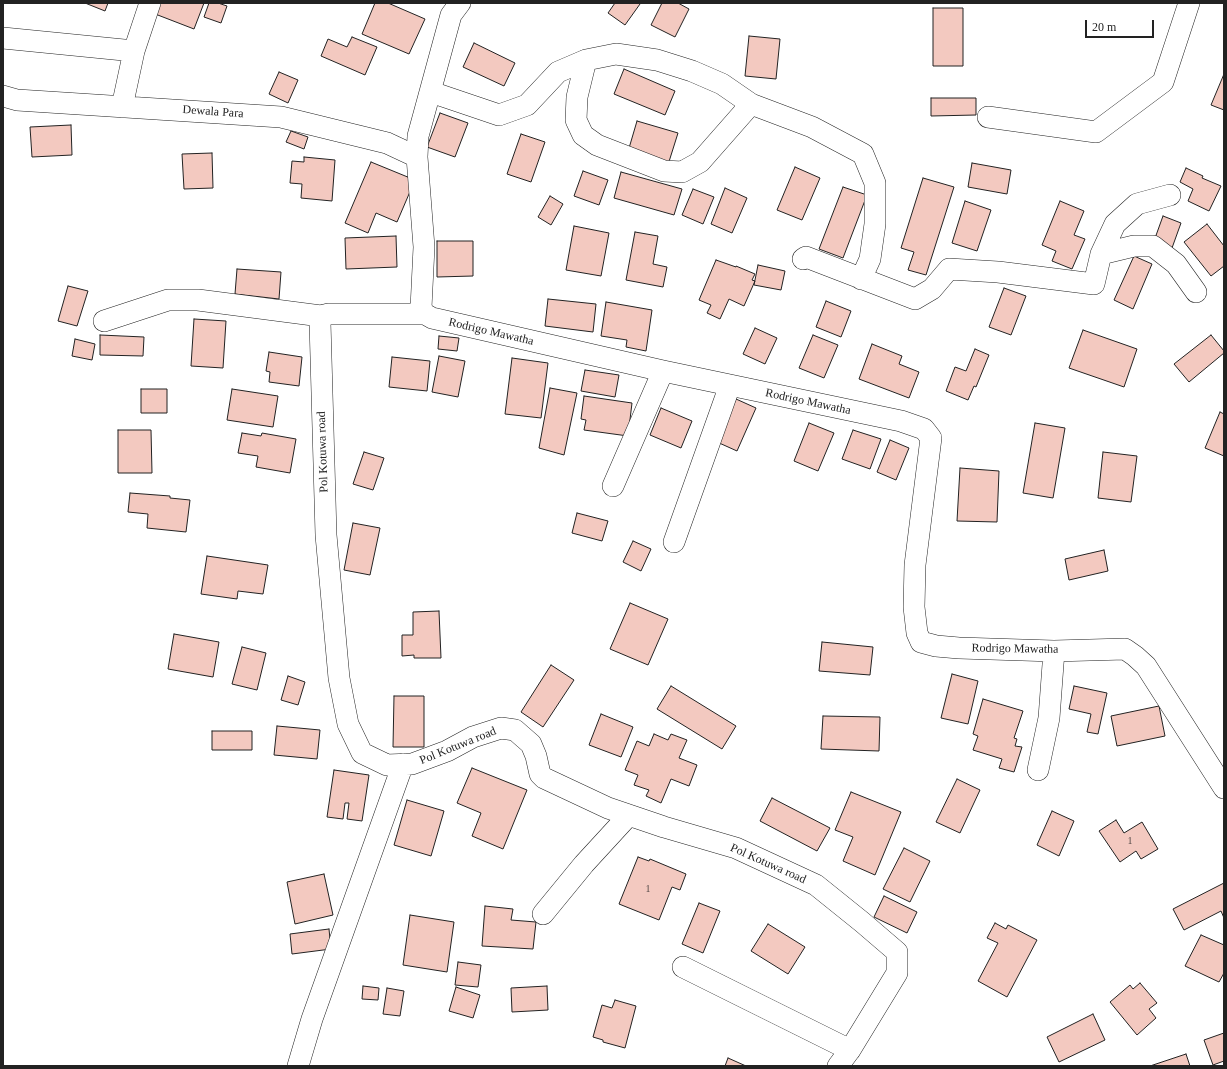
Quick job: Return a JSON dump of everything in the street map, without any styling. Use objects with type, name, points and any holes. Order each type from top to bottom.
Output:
[{"type":"street","points":[[122,107],[134,52],[150,3]]},
{"type":"street","points":[[104,321],[168,300],[198,300],[321,316],[328,314],[425,314],[422,308],[424,247],[417,157],[418,136],[451,15],[460,3]]},
{"type":"street","points":[[988,117],[1096,132],[1163,82],[1189,3]]},
{"type":"street","points":[[3,38],[134,52]]},
{"type":"street","points":[[431,92],[499,115],[527,105],[558,72],[586,60],[616,54],[658,60],[692,71],[722,84],[751,104],[812,127],[863,154],[875,183],[875,224],[870,258],[861,279]]},
{"type":"street","points":[[586,60],[577,96],[576,120],[583,135],[597,145],[664,171],[682,172],[700,162],[751,104]]},
{"type":"street","name":"Dewala Para","points":[[3,96],[17,100],[280,117],[387,143],[417,157]]},
{"type":"street","points":[[802,259],[806,257],[915,299],[932,289],[949,269],[998,272],[1094,284],[1102,254],[1115,224],[1137,204],[1170,194]]},
{"type":"street","points":[[1102,254],[1134,246],[1153,246],[1176,264],[1196,292]]},
{"type":"street","name":"Rodrigo Mawatha","points":[[425,314],[432,318],[663,371],[901,421],[924,429],[931,438],[915,565],[914,608],[918,634],[921,642],[936,646],[959,648],[1054,651],[1125,649],[1146,666],[1224,788]]},
{"type":"street","name":"Pol Kotuwa road","points":[[321,316],[326,535],[340,678],[348,724],[362,753],[387,765],[412,764],[440,754],[473,737],[501,728],[515,730],[531,744],[540,774],[544,778],[608,808],[736,848],[816,885],[897,952],[897,973],[844,1058]]},
{"type":"street","points":[[613,486],[663,371]]},
{"type":"street","points":[[674,542],[730,385]]},
{"type":"street","points":[[1038,770],[1049,718],[1054,651]]},
{"type":"street","points":[[298,1066],[312,1019],[403,764]]},
{"type":"street","points":[[543,914],[584,864],[629,815]]},
{"type":"street","points":[[683,967],[844,1058]]},
{"type":"building","points":[[85,3],[108,3],[105,11]]},
{"type":"building","points":[[153,3],[204,3],[194,29],[150,12]]},
{"type":"building","points":[[209,3],[218,3],[227,6],[221,23],[204,17]]},
{"type":"building","points":[[375,3],[388,3],[425,19],[409,54],[362,34]]},
{"type":"building","points":[[615,3],[640,4],[625,25],[608,13]]},
{"type":"building","points":[[662,3],[678,3],[689,9],[675,37],[651,25]]},
{"type":"building","points":[[933,8],[963,8],[963,66],[933,66]]},
{"type":"building","points":[[749,36],[780,39],[776,79],[745,76]]},
{"type":"building","points":[[352,37],[377,47],[365,75],[321,56],[328,39],[347,47]]},
{"type":"building","points":[[474,43],[515,63],[504,86],[463,67]]},
{"type":"building","points":[[624,69],[675,91],[665,115],[614,94]]},
{"type":"building","points":[[279,72],[298,80],[288,103],[269,94]]},
{"type":"building","points":[[1224,74],[1224,110],[1211,105]]},
{"type":"building","points":[[931,98],[976,98],[976,115],[931,116]]},
{"type":"building","points":[[440,113],[468,123],[455,157],[427,147]]},
{"type":"building","points":[[637,121],[678,133],[667,168],[627,155]]},
{"type":"building","points":[[71,125],[72,155],[32,157],[30,127]]},
{"type":"building","points":[[291,131],[308,137],[304,149],[286,142]]},
{"type":"building","points":[[521,134],[545,142],[531,182],[507,174]]},
{"type":"building","points":[[212,153],[213,188],[184,189],[182,154]]},
{"type":"building","points":[[304,157],[335,160],[332,201],[301,198],[302,184],[290,183],[292,161],[304,162]]},
{"type":"building","points":[[371,162],[415,180],[397,222],[376,213],[368,233],[345,223]]},
{"type":"building","points":[[972,163],[1011,170],[1007,194],[968,187]]},
{"type":"building","points":[[795,167],[820,178],[802,220],[777,210]]},
{"type":"building","points":[[1186,168],[1203,176],[1202,178],[1221,186],[1209,211],[1188,201],[1193,189],[1180,182]]},
{"type":"building","points":[[583,171],[608,180],[599,205],[574,196]]},
{"type":"building","points":[[621,172],[682,189],[674,215],[614,198]]},
{"type":"building","points":[[923,178],[954,187],[926,275],[908,270],[914,252],[901,248]]},
{"type":"building","points":[[843,187],[867,195],[843,258],[819,249]]},
{"type":"building","points":[[725,188],[747,198],[732,233],[711,224]]},
{"type":"building","points":[[693,189],[714,197],[703,224],[682,215]]},
{"type":"building","points":[[550,196],[563,204],[551,225],[538,217]]},
{"type":"building","points":[[965,201],[991,210],[977,251],[952,243]]},
{"type":"building","points":[[1060,201],[1084,211],[1074,235],[1085,239],[1072,269],[1052,261],[1056,251],[1042,245]]},
{"type":"building","points":[[1163,216],[1181,223],[1172,248],[1154,241]]},
{"type":"building","points":[[1207,224],[1224,246],[1224,266],[1211,276],[1184,242]]},
{"type":"building","points":[[574,226],[609,233],[601,276],[566,270]]},
{"type":"building","points":[[635,232],[658,236],[653,264],[667,267],[663,287],[626,280]]},
{"type":"building","points":[[396,236],[397,267],[346,269],[345,238]]},
{"type":"building","points":[[437,241],[473,241],[473,276],[437,277]]},
{"type":"building","points":[[1134,256],[1152,264],[1133,309],[1114,300]]},
{"type":"building","points":[[716,260],[755,274],[752,280],[755,281],[744,306],[729,299],[720,319],[707,313],[711,305],[699,300]]},
{"type":"building","points":[[758,265],[785,271],[781,290],[754,285]]},
{"type":"building","points":[[237,269],[281,272],[279,299],[235,294]]},
{"type":"building","points":[[68,286],[88,291],[77,326],[58,321]]},
{"type":"building","points":[[1004,288],[1026,296],[1011,335],[989,327]]},
{"type":"building","points":[[548,299],[596,304],[593,332],[545,326]]},
{"type":"building","points":[[826,301],[851,311],[841,337],[816,327]]},
{"type":"building","points":[[606,302],[652,310],[646,351],[626,347],[627,340],[601,336]]},
{"type":"building","points":[[194,319],[226,321],[223,368],[191,366]]},
{"type":"building","points":[[755,328],[777,338],[765,364],[743,354]]},
{"type":"building","points":[[1083,330],[1137,349],[1124,387],[1069,368]]},
{"type":"building","points":[[100,335],[144,337],[143,356],[100,355]]},
{"type":"building","points":[[813,335],[838,345],[824,378],[799,368]]},
{"type":"building","points":[[1211,335],[1224,353],[1189,382],[1174,364]]},
{"type":"building","points":[[439,336],[459,338],[457,351],[438,349]]},
{"type":"building","points":[[75,339],[95,344],[92,360],[72,356]]},
{"type":"building","points":[[872,344],[902,356],[899,364],[919,372],[909,398],[859,379]]},
{"type":"building","points":[[975,349],[989,355],[976,387],[974,386],[968,400],[946,391],[955,367],[966,371]]},
{"type":"building","points":[[269,352],[302,357],[299,386],[269,382],[270,372],[266,371]]},
{"type":"building","points":[[439,356],[465,361],[458,397],[432,392]]},
{"type":"building","points":[[392,357],[430,361],[427,391],[389,387]]},
{"type":"building","points":[[512,358],[548,363],[541,418],[505,414]]},
{"type":"building","points":[[585,370],[619,375],[615,397],[581,391]]},
{"type":"building","points":[[550,388],[577,393],[564,455],[539,448]]},
{"type":"building","points":[[141,389],[167,389],[167,413],[141,413]]},
{"type":"building","points":[[232,389],[278,396],[273,427],[227,420]]},
{"type":"building","points":[[584,396],[632,403],[628,436],[584,430],[586,420],[581,419]]},
{"type":"building","points":[[736,399],[756,408],[737,451],[717,442]]},
{"type":"building","points":[[661,408],[692,421],[681,448],[650,435]]},
{"type":"building","points":[[1220,412],[1224,414],[1224,456],[1205,448]]},
{"type":"building","points":[[809,423],[834,433],[818,471],[794,461]]},
{"type":"building","points":[[1035,423],[1065,428],[1053,498],[1023,493]]},
{"type":"building","points":[[118,430],[151,430],[152,473],[118,473]]},
{"type":"building","points":[[853,430],[881,439],[870,469],[842,459]]},
{"type":"building","points":[[242,433],[261,436],[262,433],[296,439],[290,473],[256,467],[258,456],[238,453]]},
{"type":"building","points":[[890,440],[909,448],[896,480],[877,472]]},
{"type":"building","points":[[364,452],[384,458],[373,490],[353,484]]},
{"type":"building","points":[[1103,452],[1137,456],[1131,502],[1098,498]]},
{"type":"building","points":[[960,468],[999,471],[997,522],[957,521]]},
{"type":"building","points":[[130,493],[170,496],[170,498],[190,500],[186,532],[147,528],[148,514],[128,512]]},
{"type":"building","points":[[577,513],[608,521],[602,541],[572,533]]},
{"type":"building","points":[[353,523],[380,528],[370,575],[344,570]]},
{"type":"building","points":[[633,541],[651,549],[641,571],[623,562]]},
{"type":"building","points":[[1104,550],[1108,571],[1069,580],[1065,559]]},
{"type":"building","points":[[207,556],[268,565],[263,594],[238,591],[237,599],[201,594]]},
{"type":"building","points":[[630,603],[668,619],[648,665],[610,649]]},
{"type":"building","points":[[439,611],[441,658],[414,658],[414,655],[402,656],[402,635],[413,635],[413,612]]},
{"type":"building","points":[[174,634],[219,642],[213,677],[168,669]]},
{"type":"building","points":[[822,642],[873,647],[870,675],[819,671]]},
{"type":"building","points":[[242,647],[266,653],[257,690],[232,684]]},
{"type":"building","points":[[551,665],[574,680],[543,727],[521,712]]},
{"type":"building","points":[[952,674],[978,681],[968,724],[941,718]]},
{"type":"building","points":[[288,676],[305,682],[298,705],[281,700]]},
{"type":"building","points":[[671,686],[736,726],[722,749],[657,709]]},
{"type":"building","points":[[1074,686],[1107,693],[1098,734],[1087,732],[1091,714],[1069,709]]},
{"type":"building","points":[[394,696],[424,696],[424,747],[393,747]]},
{"type":"building","points":[[983,699],[1023,711],[1014,738],[1017,739],[1015,746],[1022,747],[1014,772],[999,768],[1002,759],[973,750],[978,736],[973,734]]},
{"type":"building","points":[[1159,706],[1165,736],[1117,746],[1111,716]]},
{"type":"building","points":[[601,714],[633,727],[621,757],[589,745]]},
{"type":"building","points":[[823,716],[880,717],[879,751],[821,749]]},
{"type":"building","points":[[277,726],[320,730],[317,759],[274,755]]},
{"type":"building","points":[[212,731],[252,731],[252,750],[212,750]]},
{"type":"building","points":[[654,734],[668,740],[671,734],[687,740],[679,758],[697,765],[689,786],[671,779],[661,803],[646,796],[649,790],[634,785],[638,775],[625,770],[637,741],[649,746]]},
{"type":"building","points":[[472,768],[527,790],[503,849],[472,836],[481,813],[457,803]]},
{"type":"building","points":[[334,770],[369,775],[362,821],[347,819],[349,803],[345,803],[343,819],[327,817]]},
{"type":"building","points":[[957,779],[980,790],[960,833],[936,822]]},
{"type":"building","points":[[851,792],[901,812],[875,875],[843,861],[853,837],[835,830]]},
{"type":"building","points":[[772,798],[830,828],[817,851],[760,821]]},
{"type":"building","points":[[407,800],[444,811],[431,856],[394,845]]},
{"type":"building","points":[[1052,811],[1074,821],[1059,856],[1037,845]]},
{"type":"building","points":[[1116,820],[1124,833],[1142,822],[1158,849],[1141,859],[1136,851],[1120,862],[1099,831]]},
{"type":"building","points":[[904,848],[930,861],[910,902],[883,889]]},
{"type":"building","points":[[638,857],[649,861],[650,859],[686,874],[680,890],[672,887],[659,920],[619,904]]},
{"type":"building","points":[[324,874],[333,915],[295,924],[287,882]]},
{"type":"building","points":[[1224,883],[1224,918],[1221,911],[1184,930],[1173,909]]},
{"type":"building","points":[[884,896],[917,912],[907,933],[874,917]]},
{"type":"building","points":[[699,903],[720,911],[703,953],[682,944]]},
{"type":"building","points":[[485,906],[513,909],[511,920],[536,922],[533,949],[482,946]]},
{"type":"building","points":[[410,915],[454,922],[447,972],[403,965]]},
{"type":"building","points":[[995,923],[1006,929],[1008,925],[1037,940],[1007,997],[978,981],[998,943],[987,938]]},
{"type":"building","points":[[768,924],[805,947],[788,974],[751,951]]},
{"type":"building","points":[[329,929],[331,949],[292,954],[290,934]]},
{"type":"building","points":[[1201,935],[1224,945],[1224,973],[1219,982],[1185,966]]},
{"type":"building","points":[[458,962],[481,965],[478,987],[455,985]]},
{"type":"building","points":[[1140,983],[1157,1003],[1149,1009],[1156,1018],[1137,1035],[1110,1002],[1130,985],[1133,989]]},
{"type":"building","points":[[363,986],[379,988],[378,1000],[362,999]]},
{"type":"building","points":[[547,986],[548,1010],[512,1012],[511,988]]},
{"type":"building","points":[[456,987],[480,995],[473,1018],[449,1011]]},
{"type":"building","points":[[387,988],[404,991],[400,1016],[383,1014]]},
{"type":"building","points":[[615,1000],[636,1006],[625,1048],[603,1042],[603,1040],[593,1037],[602,1005],[612,1008]]},
{"type":"building","points":[[1093,1014],[1105,1040],[1059,1062],[1047,1037]]},
{"type":"building","points":[[1224,1033],[1224,1061],[1213,1065],[1204,1040]]},
{"type":"building","points":[[1186,1054],[1190,1066],[1150,1066]]},
{"type":"building","points":[[728,1058],[746,1066],[725,1066]]}]
